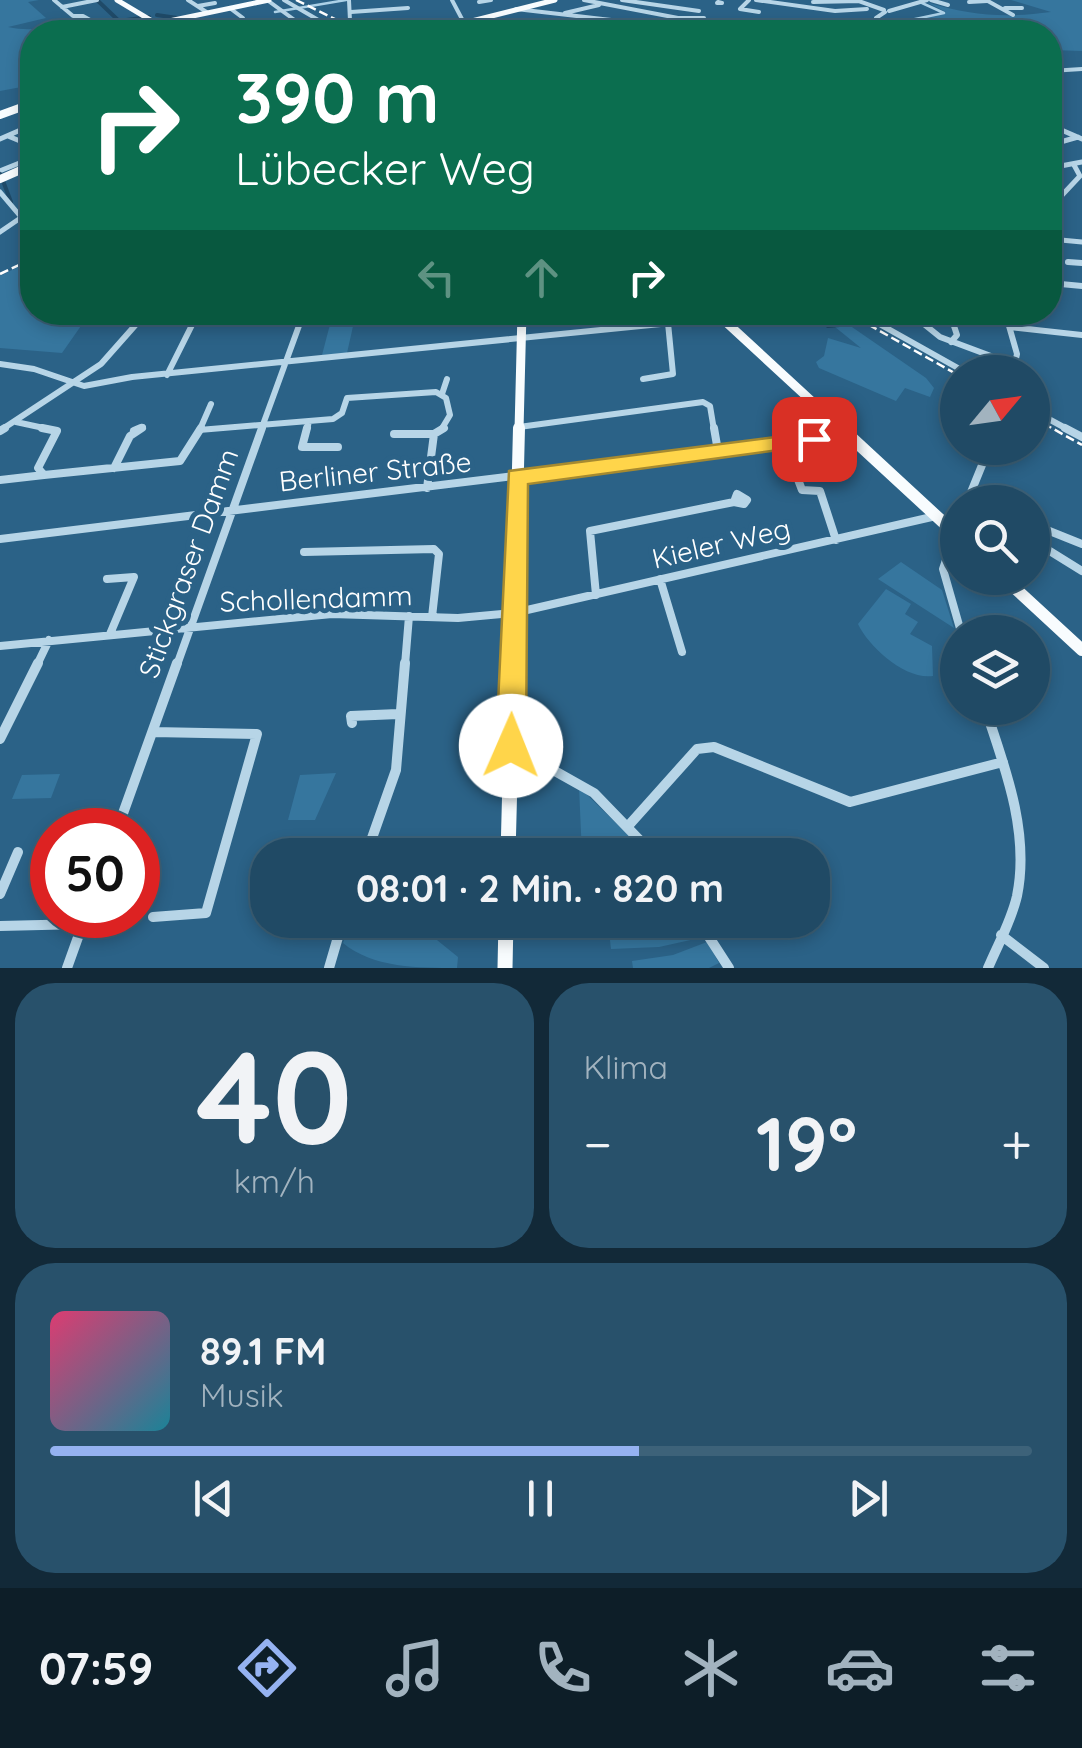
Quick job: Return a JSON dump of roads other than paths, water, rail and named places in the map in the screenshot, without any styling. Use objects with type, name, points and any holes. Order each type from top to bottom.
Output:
[{"type":"main road","points":[[117,0],[149,20]]},
{"type":"main road","points":[[174,20],[236,12],[268,0]]},
{"type":"main road","points":[[470,20],[555,0]]},
{"type":"main road","points":[[508,838],[521,325]]},
{"type":"main road","points":[[729,325],[940,519]]},
{"type":"main road","points":[[1022,595],[1082,650]]},
{"type":"main road","points":[[505,968],[506,938]]},
{"type":"street","points":[[54,0],[86,20]]},
{"type":"street","points":[[62,7],[96,0]]},
{"type":"street","points":[[268,0],[299,20]]},
{"type":"street","points":[[283,0],[318,20]]},
{"type":"street","points":[[349,0],[350,20]]},
{"type":"street","points":[[479,2],[490,0]]},
{"type":"street","points":[[584,0],[678,18],[704,18]]},
{"type":"street","points":[[611,5],[624,0],[699,12]]},
{"type":"street","points":[[749,0],[740,9],[759,12]]},
{"type":"street","points":[[756,0],[838,11],[867,10]]},
{"type":"street","points":[[878,20],[886,11],[915,2],[929,0],[948,5]]},
{"type":"street","points":[[969,2],[986,0],[1013,15]]},
{"type":"street","points":[[189,1],[215,3]]},
{"type":"street","points":[[814,2],[827,5],[858,1],[886,11]]},
{"type":"street","points":[[198,3],[208,14]]},
{"type":"street","points":[[560,15],[604,4]]},
{"type":"street","points":[[674,8],[680,4]]},
{"type":"street","points":[[351,12],[404,8]]},
{"type":"street","points":[[985,8],[1022,8]]},
{"type":"street","points":[[516,9],[603,20]]},
{"type":"street","points":[[236,12],[239,20]]},
{"type":"street","points":[[0,140],[20,130]]},
{"type":"street","points":[[8,136],[20,141]]},
{"type":"street","points":[[1062,168],[1082,162]]},
{"type":"street","points":[[1062,194],[1081,176],[1074,165]]},
{"type":"street","points":[[0,192],[19,219],[1,230]]},
{"type":"street","points":[[1068,262],[1082,263]]},
{"type":"street","points":[[0,431],[110,356],[135,325]]},
{"type":"street","points":[[167,374],[192,325]]},
{"type":"street","name":"Stickgraser Damm","points":[[126,808],[299,325]]},
{"type":"street","points":[[0,364],[34,368],[74,384],[96,385],[167,374],[639,325]]},
{"type":"street","points":[[642,379],[674,374],[668,355],[673,338],[669,325]]},
{"type":"street","points":[[881,325],[940,358]]},
{"type":"street","points":[[922,325],[981,355]]},
{"type":"street","points":[[951,342],[957,335],[954,325]]},
{"type":"street","points":[[1018,355],[1010,327],[1082,336]]},
{"type":"street","points":[[394,434],[434,434],[443,428],[450,415],[442,394],[447,378]]},
{"type":"street","points":[[202,427],[339,417],[347,398],[442,394]]},
{"type":"street","points":[[519,427],[703,402],[710,406],[718,451]]},
{"type":"street","points":[[0,480],[41,472],[180,461],[202,427],[211,404]]},
{"type":"street","points":[[1050,419],[1079,434]]},
{"type":"street","points":[[310,421],[302,447],[338,447]]},
{"type":"street","points":[[16,422],[57,431],[41,472]]},
{"type":"street","points":[[114,468],[134,431]]},
{"type":"street","points":[[427,488],[434,434]]},
{"type":"street","name":"Berliner Straße","points":[[0,539],[848,434]]},
{"type":"street","points":[[784,443],[802,490],[820,491],[836,540]]},
{"type":"street","points":[[596,595],[590,532],[734,502]]},
{"type":"street","name":"Kieler Weg","points":[[514,613],[936,516]]},
{"type":"street","points":[[1050,531],[1082,544]]},
{"type":"street","points":[[304,552],[434,549],[440,554],[432,617]]},
{"type":"street","points":[[1050,551],[1082,571]]},
{"type":"street","points":[[107,579],[134,577],[110,634]]},
{"type":"street","points":[[660,580],[682,652]]},
{"type":"street","name":"Schollendamm","points":[[0,646],[332,614],[432,617],[514,613]]},
{"type":"street","points":[[372,838],[396,770],[398,714],[410,616]]},
{"type":"street","points":[[0,739],[50,640]]},
{"type":"street","points":[[352,723],[350,716],[398,714]]},
{"type":"street","points":[[988,968],[1018,893],[1020,856],[1004,762],[991,725]]},
{"type":"street","points":[[153,732],[257,734],[206,913],[160,916]]},
{"type":"street","points":[[511,746],[594,793],[640,838]]},
{"type":"street","points":[[629,825],[697,749],[714,747],[850,802],[1004,762]]},
{"type":"street","points":[[0,894],[18,852]]},
{"type":"street","points":[[0,926],[30,924]]},
{"type":"street","points":[[1001,935],[1044,968]]},
{"type":"street","points":[[67,968],[78,938]]},
{"type":"street","points":[[328,968],[338,938]]},
{"type":"street","points":[[710,938],[729,968]]},
{"type":"waterway","points":[[97,0],[118,20]]},
{"type":"waterway","points":[[275,12],[346,0]]},
{"type":"waterway","points":[[911,20],[944,13],[922,3]]},
{"type":"waterway","points":[[157,15],[177,18]]},
{"type":"waterway","points":[[126,20],[149,17]]},
{"type":"waterway","points":[[0,173],[11,202]]},
{"type":"waterway","points":[[826,325],[839,325]]},
{"type":"railway","points":[[296,0],[337,20]]},
{"type":"railway","points":[[0,274],[20,265]]},
{"type":"railway","points":[[869,325],[940,365]]},
{"type":"railway","points":[[1050,427],[1082,445]]}]
